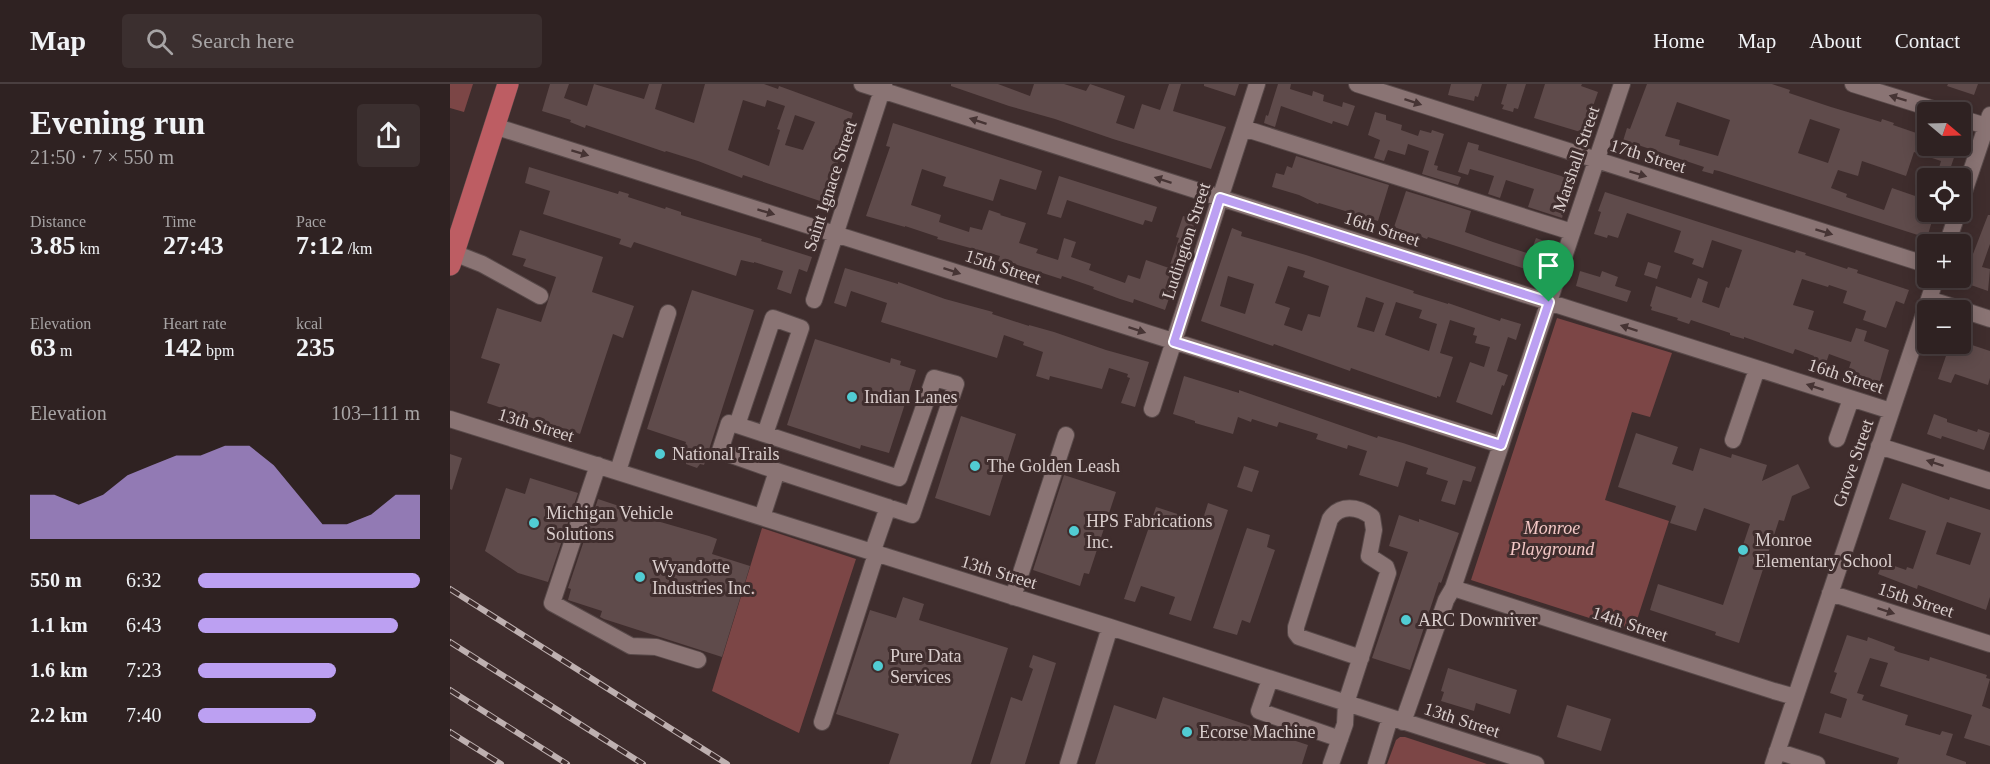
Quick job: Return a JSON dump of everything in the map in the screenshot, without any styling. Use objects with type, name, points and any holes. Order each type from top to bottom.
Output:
[{"type":"main road","points":[[452,259],[508,84]]},
{"type":"street","name":"16th Street","points":[[862,84],[883,87],[1220,198],[1891,411]]},
{"type":"street","name":"Ludington Street","points":[[1152,409],[1257,84]]},
{"type":"street","name":"17th Street","points":[[1357,84],[1917,262]]},
{"type":"street","name":"Marshall Street","points":[[1376,764],[1453,588],[1622,84]]},
{"type":"street","points":[[1853,84],[1917,104]]},
{"type":"street","name":"Saint Ignace Street","points":[[814,300],[883,87]]},
{"type":"street","points":[[1971,119],[1988,121],[1984,154],[1971,181]]},
{"type":"street","name":"15th Street","points":[[494,126],[1501,445]]},
{"type":"street","points":[[1243,128],[1572,232]]},
{"type":"street","points":[[452,259],[482,264],[540,296]]},
{"type":"street","name":"Grove Street","points":[[1775,758],[1933,288]]},
{"type":"street","points":[[1929,299],[1990,319]]},
{"type":"street","points":[[618,471],[668,313]]},
{"type":"street","points":[[737,425],[773,318],[801,328],[765,434]]},
{"type":"street","points":[[1733,440],[1757,369]]},
{"type":"street","points":[[934,378],[956,384],[912,515],[720,451],[729,423],[737,425],[898,478],[934,378]]},
{"type":"street","points":[[1837,439],[1851,399]]},
{"type":"street","name":"13th Street","points":[[450,419],[1536,764]]},
{"type":"street","points":[[1013,597],[1066,435]]},
{"type":"street","points":[[1879,446],[1990,481]]},
{"type":"street","points":[[598,465],[552,603],[631,646],[656,647],[698,660]]},
{"type":"street","points":[[762,518],[777,471]]},
{"type":"street","points":[[822,722],[888,507]]},
{"type":"street","points":[[1331,764],[1345,724],[1346,704],[1361,658],[1388,570],[1369,556],[1374,530],[1372,517],[1361,510],[1346,508],[1334,513],[1330,519],[1296,633],[1299,637],[1361,658]]},
{"type":"street","name":"14th Street","points":[[1453,588],[1795,697]]},
{"type":"street","name":"15th Street","points":[[1830,593],[1990,644]]},
{"type":"street","points":[[1068,764],[1110,627]]},
{"type":"street","points":[[1270,679],[1259,711],[1340,739]]},
{"type":"street","points":[[1775,758],[1818,764]]},
{"type":"green space","points":[[450,84],[473,84],[464,112],[450,108]]},
{"type":"green space","name":"Monroe Playground","points":[[1557,318],[1672,353],[1650,417],[1632,412],[1605,500],[1669,521],[1633,632],[1471,580]]},
{"type":"green space","points":[[762,528],[856,559],[799,733],[712,691]]},
{"type":"green space","points":[[1400,737],[1487,764],[1387,764],[1396,740]]},
{"type":"building","points":[[550,84],[569,84],[564,98],[587,106],[594,84],[644,99],[649,84],[662,84],[655,109],[694,123],[705,84],[764,84],[778,89],[779,86],[853,113],[823,202],[743,175],[742,178],[698,161],[586,125],[585,128],[570,122],[571,120],[542,111]],"holes":[[[743,100],[765,107],[767,100],[785,106],[777,129],[780,130],[769,166],[728,150]],[[795,115],[815,122],[803,150],[785,145]]]},
{"type":"building","points":[[951,84],[998,84],[1030,96],[1034,84],[1064,84],[1086,91],[1090,84],[1125,96],[1116,123],[1134,129],[1142,104],[1160,110],[1169,84],[1181,84],[1173,111],[1226,127],[1211,169],[1009,106],[951,86]]},
{"type":"building","points":[[1204,84],[1239,84],[1235,96],[1204,86]]},
{"type":"building","points":[[1278,84],[1291,84],[1290,89],[1312,96],[1313,91],[1324,95],[1323,101],[1342,107],[1343,102],[1355,106],[1348,126],[1333,121],[1332,124],[1281,106],[1275,127],[1264,123]]},
{"type":"building","points":[[1451,84],[1482,84],[1478,97],[1475,96],[1474,101],[1448,95]]},
{"type":"building","points":[[1507,84],[1526,84],[1518,109],[1514,108],[1513,112],[1502,109],[1504,105],[1501,104]]},
{"type":"building","points":[[1545,84],[1582,84],[1581,86],[1598,92],[1587,134],[1534,118]]},
{"type":"building","points":[[1647,84],[1772,84],[1790,90],[1789,93],[1831,107],[1881,122],[1882,119],[1894,123],[1893,125],[1917,133],[1917,153],[1914,152],[1906,176],[1862,161],[1858,176],[1838,170],[1831,188],[1847,194],[1846,197],[1884,210],[1892,188],[1917,197],[1917,222],[1932,222],[1928,234],[1917,235],[1719,171],[1714,170],[1713,174],[1702,171],[1704,167],[1638,145],[1637,150],[1626,146],[1627,142],[1623,141],[1627,128],[1630,129]],"holes":[[[1677,102],[1730,120],[1718,156],[1679,145],[1680,140],[1665,136]],[[1810,119],[1840,129],[1828,163],[1798,153]]]},
{"type":"building","points":[[1948,84],[1978,84],[1974,95],[1947,86]]},
{"type":"building","points":[[1375,112],[1386,115],[1386,120],[1402,125],[1401,130],[1418,136],[1420,130],[1431,133],[1432,130],[1444,134],[1434,165],[1438,166],[1437,170],[1461,177],[1458,185],[1422,174],[1429,151],[1408,144],[1405,155],[1388,150],[1384,161],[1374,158],[1380,140],[1368,135]]},
{"type":"building","points":[[893,123],[1042,171],[1036,190],[1000,179],[993,201],[943,186],[946,177],[922,169],[911,205],[941,215],[939,222],[969,232],[970,227],[982,230],[989,210],[1026,223],[1019,243],[1038,249],[1036,253],[1058,260],[1064,238],[1076,242],[1071,257],[1091,264],[1089,270],[1125,283],[1128,275],[1140,279],[1146,260],[1169,268],[1179,238],[1176,237],[1183,216],[1196,220],[1165,310],[1134,299],[1133,303],[1120,299],[1062,276],[1061,279],[998,261],[1000,256],[866,216],[890,147],[886,146]]},
{"type":"building","points":[[1468,142],[1479,145],[1478,150],[1574,180],[1562,218],[1528,207],[1534,189],[1506,180],[1500,198],[1488,194],[1494,176],[1470,169],[1468,175],[1458,172]]},
{"type":"building","points":[[1296,156],[1389,185],[1378,221],[1318,204],[1299,195],[1272,187],[1276,173],[1284,175],[1287,166],[1292,168]]},
{"type":"building","points":[[1926,156],[1955,156],[1950,168],[1939,168],[1941,161]]},
{"type":"building","points":[[529,167],[618,194],[619,191],[629,194],[628,197],[665,209],[666,207],[681,212],[681,215],[762,239],[761,241],[812,257],[807,272],[799,269],[791,294],[777,289],[783,271],[754,262],[741,260],[736,276],[634,242],[631,248],[619,244],[621,239],[543,214],[550,191],[525,183]]},
{"type":"building","points":[[1059,176],[1157,207],[1152,222],[1145,220],[1143,225],[1067,200],[1061,218],[1047,214]]},
{"type":"building","points":[[1406,191],[1471,211],[1465,232],[1530,254],[1536,238],[1547,242],[1537,273],[1394,227]]},
{"type":"building","points":[[1605,192],[1795,253],[1796,250],[1806,253],[1805,255],[1847,269],[1848,267],[1858,270],[1857,273],[1909,290],[1904,304],[1896,301],[1886,328],[1863,320],[1866,311],[1843,303],[1847,291],[1829,285],[1828,287],[1802,279],[1793,305],[1814,311],[1808,329],[1851,342],[1856,328],[1867,331],[1864,341],[1889,350],[1880,381],[1875,380],[1874,383],[1851,375],[1852,372],[1848,371],[1851,362],[1829,354],[1826,363],[1795,349],[1793,354],[1744,337],[1744,339],[1730,335],[1730,333],[1691,320],[1689,324],[1677,320],[1678,318],[1651,310],[1656,286],[1691,298],[1698,278],[1708,282],[1702,302],[1719,308],[1726,287],[1729,288],[1742,250],[1712,240],[1703,268],[1692,264],[1694,259],[1674,252],[1681,231],[1627,213],[1618,238],[1608,235],[1607,238],[1594,234],[1601,212],[1598,211]]},
{"type":"building","points":[[1988,215],[1990,215],[1990,244],[1982,267],[1990,269],[1988,291],[1971,285],[1971,259]]},
{"type":"building","points":[[1232,228],[1242,232],[1241,236],[1306,255],[1500,321],[1501,318],[1521,324],[1516,340],[1508,337],[1497,371],[1508,375],[1504,386],[1502,385],[1492,415],[1456,402],[1470,362],[1484,367],[1490,347],[1475,343],[1477,336],[1473,335],[1475,328],[1450,320],[1440,353],[1453,357],[1440,397],[1437,396],[1437,398],[1351,368],[1350,371],[1201,321]],"holes":[[[1288,266],[1305,271],[1303,277],[1329,286],[1320,317],[1308,314],[1302,331],[1284,325],[1290,308],[1275,303]],[[1228,276],[1254,284],[1245,314],[1220,306]],[[1366,297],[1384,303],[1374,332],[1357,327]],[[1396,302],[1422,310],[1419,318],[1437,324],[1429,351],[1385,335]]]},
{"type":"building","points":[[520,230],[603,257],[592,292],[634,306],[623,338],[613,334],[580,434],[487,403],[500,364],[481,358],[497,308],[541,322],[556,277],[523,266],[526,259],[512,255]]},
{"type":"building","points":[[1648,262],[1661,266],[1657,279],[1644,275]]},
{"type":"building","points":[[845,268],[898,284],[898,282],[945,299],[993,312],[992,314],[1029,326],[1149,362],[1135,407],[1121,403],[1130,378],[1127,377],[1128,374],[1109,368],[1102,389],[1050,376],[1049,380],[1036,376],[1043,352],[1023,345],[1024,342],[1004,335],[997,358],[881,322],[887,303],[851,291],[846,307],[834,303]]},
{"type":"building","points":[[1580,271],[1600,277],[1602,271],[1618,277],[1615,286],[1631,291],[1627,302],[1576,286]]},
{"type":"building","points":[[692,290],[754,310],[704,465],[700,464],[697,468],[686,464],[686,459],[681,458],[686,442],[647,429]]},
{"type":"building","name":"Indian Lanes","points":[[815,339],[890,363],[891,358],[901,361],[900,365],[916,370],[889,453],[861,445],[860,449],[787,425]]},
{"type":"building","points":[[1971,345],[1990,351],[1988,385],[1955,374],[1951,383],[1938,379],[1947,354],[1971,354]]},
{"type":"building","points":[[1184,376],[1239,393],[1239,390],[1377,438],[1378,436],[1403,443],[1476,467],[1471,482],[1463,480],[1455,505],[1441,501],[1448,481],[1426,474],[1428,468],[1406,461],[1398,487],[1359,475],[1367,451],[1348,445],[1347,449],[1316,439],[1318,434],[1279,422],[1277,427],[1238,417],[1233,434],[1195,423],[1195,421],[1173,414]]},
{"type":"building","points":[[1934,414],[1947,419],[1947,422],[1977,432],[1978,429],[1990,433],[1984,450],[1942,436],[1941,439],[1927,434]]},
{"type":"building","name":"The Golden Leash","points":[[961,416],[1016,434],[990,516],[935,498]]},
{"type":"building","points":[[1636,433],[1678,447],[1672,464],[1693,471],[1700,448],[1731,458],[1732,454],[1767,465],[1762,481],[1798,464],[1810,488],[1792,496],[1784,521],[1779,520],[1739,643],[1715,635],[1716,632],[1650,610],[1658,584],[1723,605],[1750,524],[1704,508],[1696,531],[1670,523],[1676,506],[1618,487]]},
{"type":"building","points":[[450,454],[462,458],[452,490],[450,489]]},
{"type":"building","points":[[1244,466],[1259,471],[1252,492],[1237,487]]},
{"type":"building","name":"HPS Fabrications Inc.","points":[[1064,475],[1116,492],[1089,574],[1084,573],[1080,586],[1033,570]]},
{"type":"building","name":"Michigan Vehicle Solutions","points":[[530,478],[578,493],[548,582],[518,573],[485,551],[506,488],[525,494]]},
{"type":"building","points":[[1902,483],[1949,500],[1950,497],[1990,510],[1990,597],[1986,610],[1918,585],[1917,589],[1878,574],[1883,562],[1906,570],[1907,567],[1913,569],[1926,531],[1889,519]],"holes":[[[1947,522],[1981,533],[1970,565],[1936,554]]]},
{"type":"building","name":"Wyandotte Industries Inc.","points":[[598,499],[658,519],[657,521],[717,539],[712,554],[750,566],[722,657],[604,619],[600,617],[602,611],[568,600],[571,589],[568,588]]},
{"type":"building","points":[[1208,503],[1228,510],[1191,621],[1169,614],[1175,597],[1141,586],[1135,602],[1124,599],[1156,507],[1202,522]]},
{"type":"building","name":"ARC Downriver","points":[[1399,515],[1419,522],[1419,519],[1459,533],[1441,583],[1439,582],[1410,670],[1372,658],[1408,552],[1389,546]]},
{"type":"building","points":[[1247,528],[1270,535],[1267,547],[1275,550],[1250,623],[1242,620],[1237,635],[1213,628]]},
{"type":"building","points":[[903,597],[924,604],[919,620],[1008,648],[971,764],[889,764],[899,734],[836,714],[870,610],[896,618]]},
{"type":"building","points":[[1847,635],[1867,641],[1868,637],[1895,647],[1894,650],[1898,652],[1929,661],[1930,657],[1987,675],[1986,678],[1990,679],[1982,706],[1990,709],[1990,746],[1964,738],[1972,715],[1880,686],[1888,663],[1870,658],[1857,693],[1864,695],[1862,700],[1908,715],[1905,725],[1940,735],[1942,731],[1953,734],[1946,755],[1966,762],[1966,764],[1897,764],[1899,758],[1819,733],[1825,713],[1841,718],[1847,699],[1830,693],[1837,673],[1834,672]]},
{"type":"building","points":[[1033,655],[1056,663],[1025,764],[990,764],[1011,697],[1022,701],[1033,669],[1029,667]]},
{"type":"building","points":[[1448,668],[1517,690],[1510,714],[1476,703],[1474,711],[1441,701],[1444,692],[1441,691]]},
{"type":"building","name":"Ecorse Machine","points":[[1163,697],[1308,745],[1302,764],[1095,764],[1114,705],[1156,719]]},
{"type":"building","points":[[1567,705],[1611,719],[1601,751],[1557,737]]},
{"type":"railway","points":[[450,589],[727,764]]},
{"type":"railway","points":[[450,642],[643,764]]},
{"type":"railway","points":[[450,690],[567,764]]},
{"type":"railway","points":[[450,732],[501,764]]},
{"type":"place","name":"Indian Lanes","points":[[852,397]]},
{"type":"place","name":"National Trails","points":[[660,454]]},
{"type":"place","name":"The Golden Leash","points":[[975,466]]},
{"type":"place","name":"Michigan Vehicle Solutions","points":[[534,523]]},
{"type":"place","name":"HPS Fabrications Inc.","points":[[1074,531]]},
{"type":"place","name":"Monroe Elementary School","points":[[1743,550]]},
{"type":"place","name":"Wyandotte Industries Inc.","points":[[640,577]]},
{"type":"place","name":"ARC Downriver","points":[[1406,620]]},
{"type":"place","name":"Pure Data Services","points":[[878,666]]},
{"type":"place","name":"Ecorse Machine","points":[[1187,732]]},
{"type":"route","points":[[1220,198],[1549,302],[1501,445],[1174,342],[1220,198]]}]
